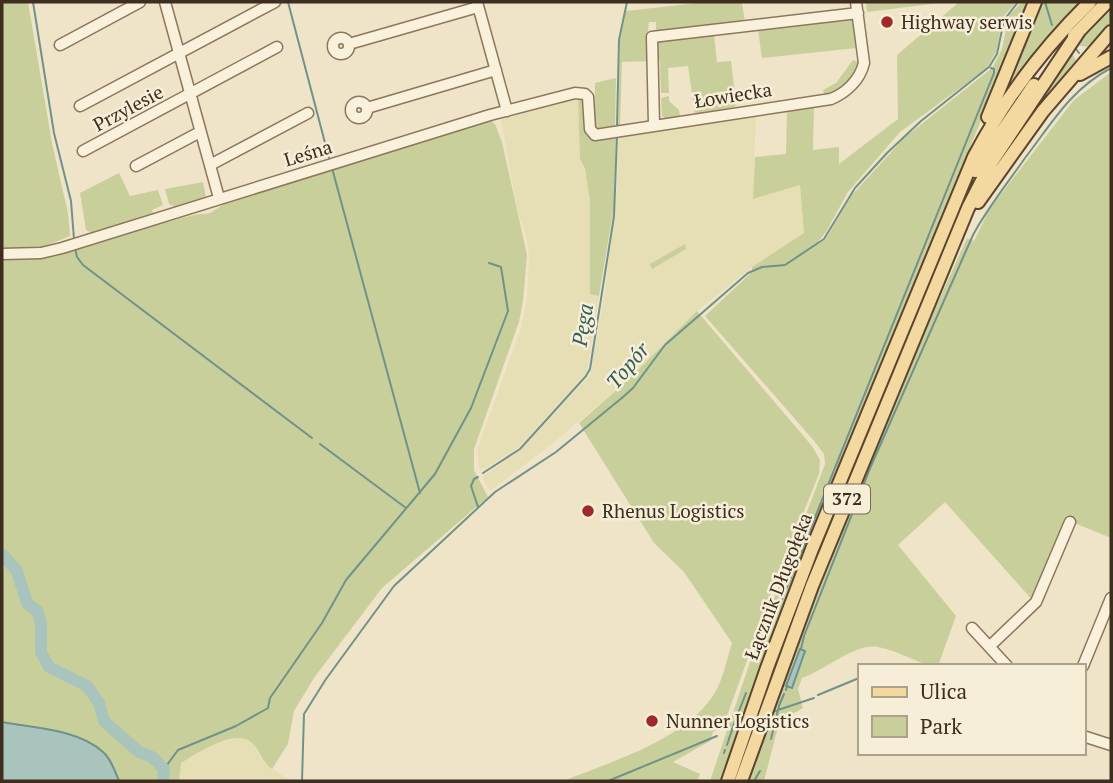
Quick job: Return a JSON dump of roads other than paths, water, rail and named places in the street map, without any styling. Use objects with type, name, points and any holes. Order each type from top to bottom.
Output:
[{"type":"main road","points":[[951,214],[1035,2]]},
{"type":"main road","points":[[974,157],[1002,106],[1027,70],[1058,33],[1100,3]]},
{"type":"main road","name":"372","points":[[953,245],[991,163],[1100,3]]},
{"type":"main road","name":"372","points":[[951,214],[1017,107],[1051,62],[1079,31]]},
{"type":"main road","points":[[953,245],[988,186],[1065,84],[1111,32]]},
{"type":"main road","points":[[1065,84],[1092,65],[1111,57]]},
{"type":"main road","name":"Łącznik Długołęka","points":[[728,781],[807,562],[951,214]]},
{"type":"main road","name":"Łącznik Długołęka","points":[[741,781],[811,586],[953,245]]},
{"type":"street","points":[[60,45],[140,2]]},
{"type":"street","name":"Przylesie","points":[[165,2],[219,198]]},
{"type":"street","name":"Przylesie","points":[[80,106],[275,2]]},
{"type":"street","points":[[654,125],[652,37],[858,13],[856,2]]},
{"type":"street","points":[[349,44],[478,4],[507,111]]},
{"type":"street","name":"Łowiecka","points":[[592,134],[831,99],[848,89],[863,69],[858,13]]},
{"type":"street","name":"Przylesie","points":[[83,152],[278,47]]},
{"type":"street","points":[[367,108],[496,70]]},
{"type":"street","name":"Leśna","points":[[2,254],[41,253],[62,248],[219,198],[575,93],[583,93],[589,102],[589,125],[592,134]]},
{"type":"street","points":[[210,165],[308,113]]},
{"type":"street","points":[[136,166],[200,132]]},
{"type":"street","points":[[990,646],[1036,602],[1070,522]]},
{"type":"street","points":[[1084,664],[1111,598]]},
{"type":"street","points":[[972,628],[1005,664]]},
{"type":"street","points":[[1085,737],[1111,745]]},
{"type":"water","points":[[800,649],[805,651],[792,688],[786,686]]},
{"type":"water","points":[[2,722],[68,734],[93,744],[108,758],[119,781],[2,781]]},
{"type":"waterway","points":[[33,2],[54,133],[71,201],[74,239]]},
{"type":"waterway","points":[[288,2],[329,158]]},
{"type":"waterway","name":"Pęga","points":[[617,126],[619,40],[627,2]]},
{"type":"waterway","name":"Topór","points":[[302,781],[304,714],[326,679],[394,586],[495,492],[556,452],[623,397],[633,388],[665,345],[748,273],[762,267],[785,265],[824,239],[855,188],[887,153],[921,121],[989,67],[997,54],[1004,20],[1018,2]]},
{"type":"waterway","points":[[1045,2],[1052,25]]},
{"type":"waterway","points":[[1076,49],[1079,53]]},
{"type":"waterway","points":[[762,649],[994,73],[991,68]]},
{"type":"waterway","points":[[801,649],[871,466],[973,235],[998,196],[1063,108],[1084,86],[1111,68]]},
{"type":"waterway","name":"Pęga","points":[[483,473],[520,449],[590,369],[614,216],[617,136]]},
{"type":"waterway","points":[[332,168],[420,493]]},
{"type":"waterway","points":[[75,248],[83,265],[312,438]]},
{"type":"waterway","points":[[164,769],[178,750],[236,726],[268,708],[270,698],[322,623],[346,580],[435,474],[471,408],[508,311],[501,267],[489,263]]},
{"type":"waterway","points":[[320,444],[406,508]]},
{"type":"waterway","name":"Pęga","points":[[478,477],[471,486],[478,507]]},
{"type":"waterway","points":[[2,554],[17,571],[27,603],[38,612],[41,652],[49,667],[87,686],[99,703],[104,721],[139,752],[152,757],[164,769],[163,781]]},
{"type":"waterway","points":[[818,695],[858,678]]},
{"type":"waterway","points":[[786,690],[787,686]]},
{"type":"waterway","points":[[732,729],[746,693]]},
{"type":"waterway","points":[[771,739],[784,694]]},
{"type":"waterway","points":[[775,711],[814,698]]},
{"type":"waterway","points":[[727,745],[732,730]]},
{"type":"waterway","points":[[608,781],[717,736]]},
{"type":"waterway","points":[[754,781],[760,771]]},
{"type":"place","name":"Highway serwis","points":[[887,22]]},
{"type":"place","name":"Rhenus Logistics","points":[[588,511]]},
{"type":"place","name":"Nunner Logistics","points":[[652,721]]}]
